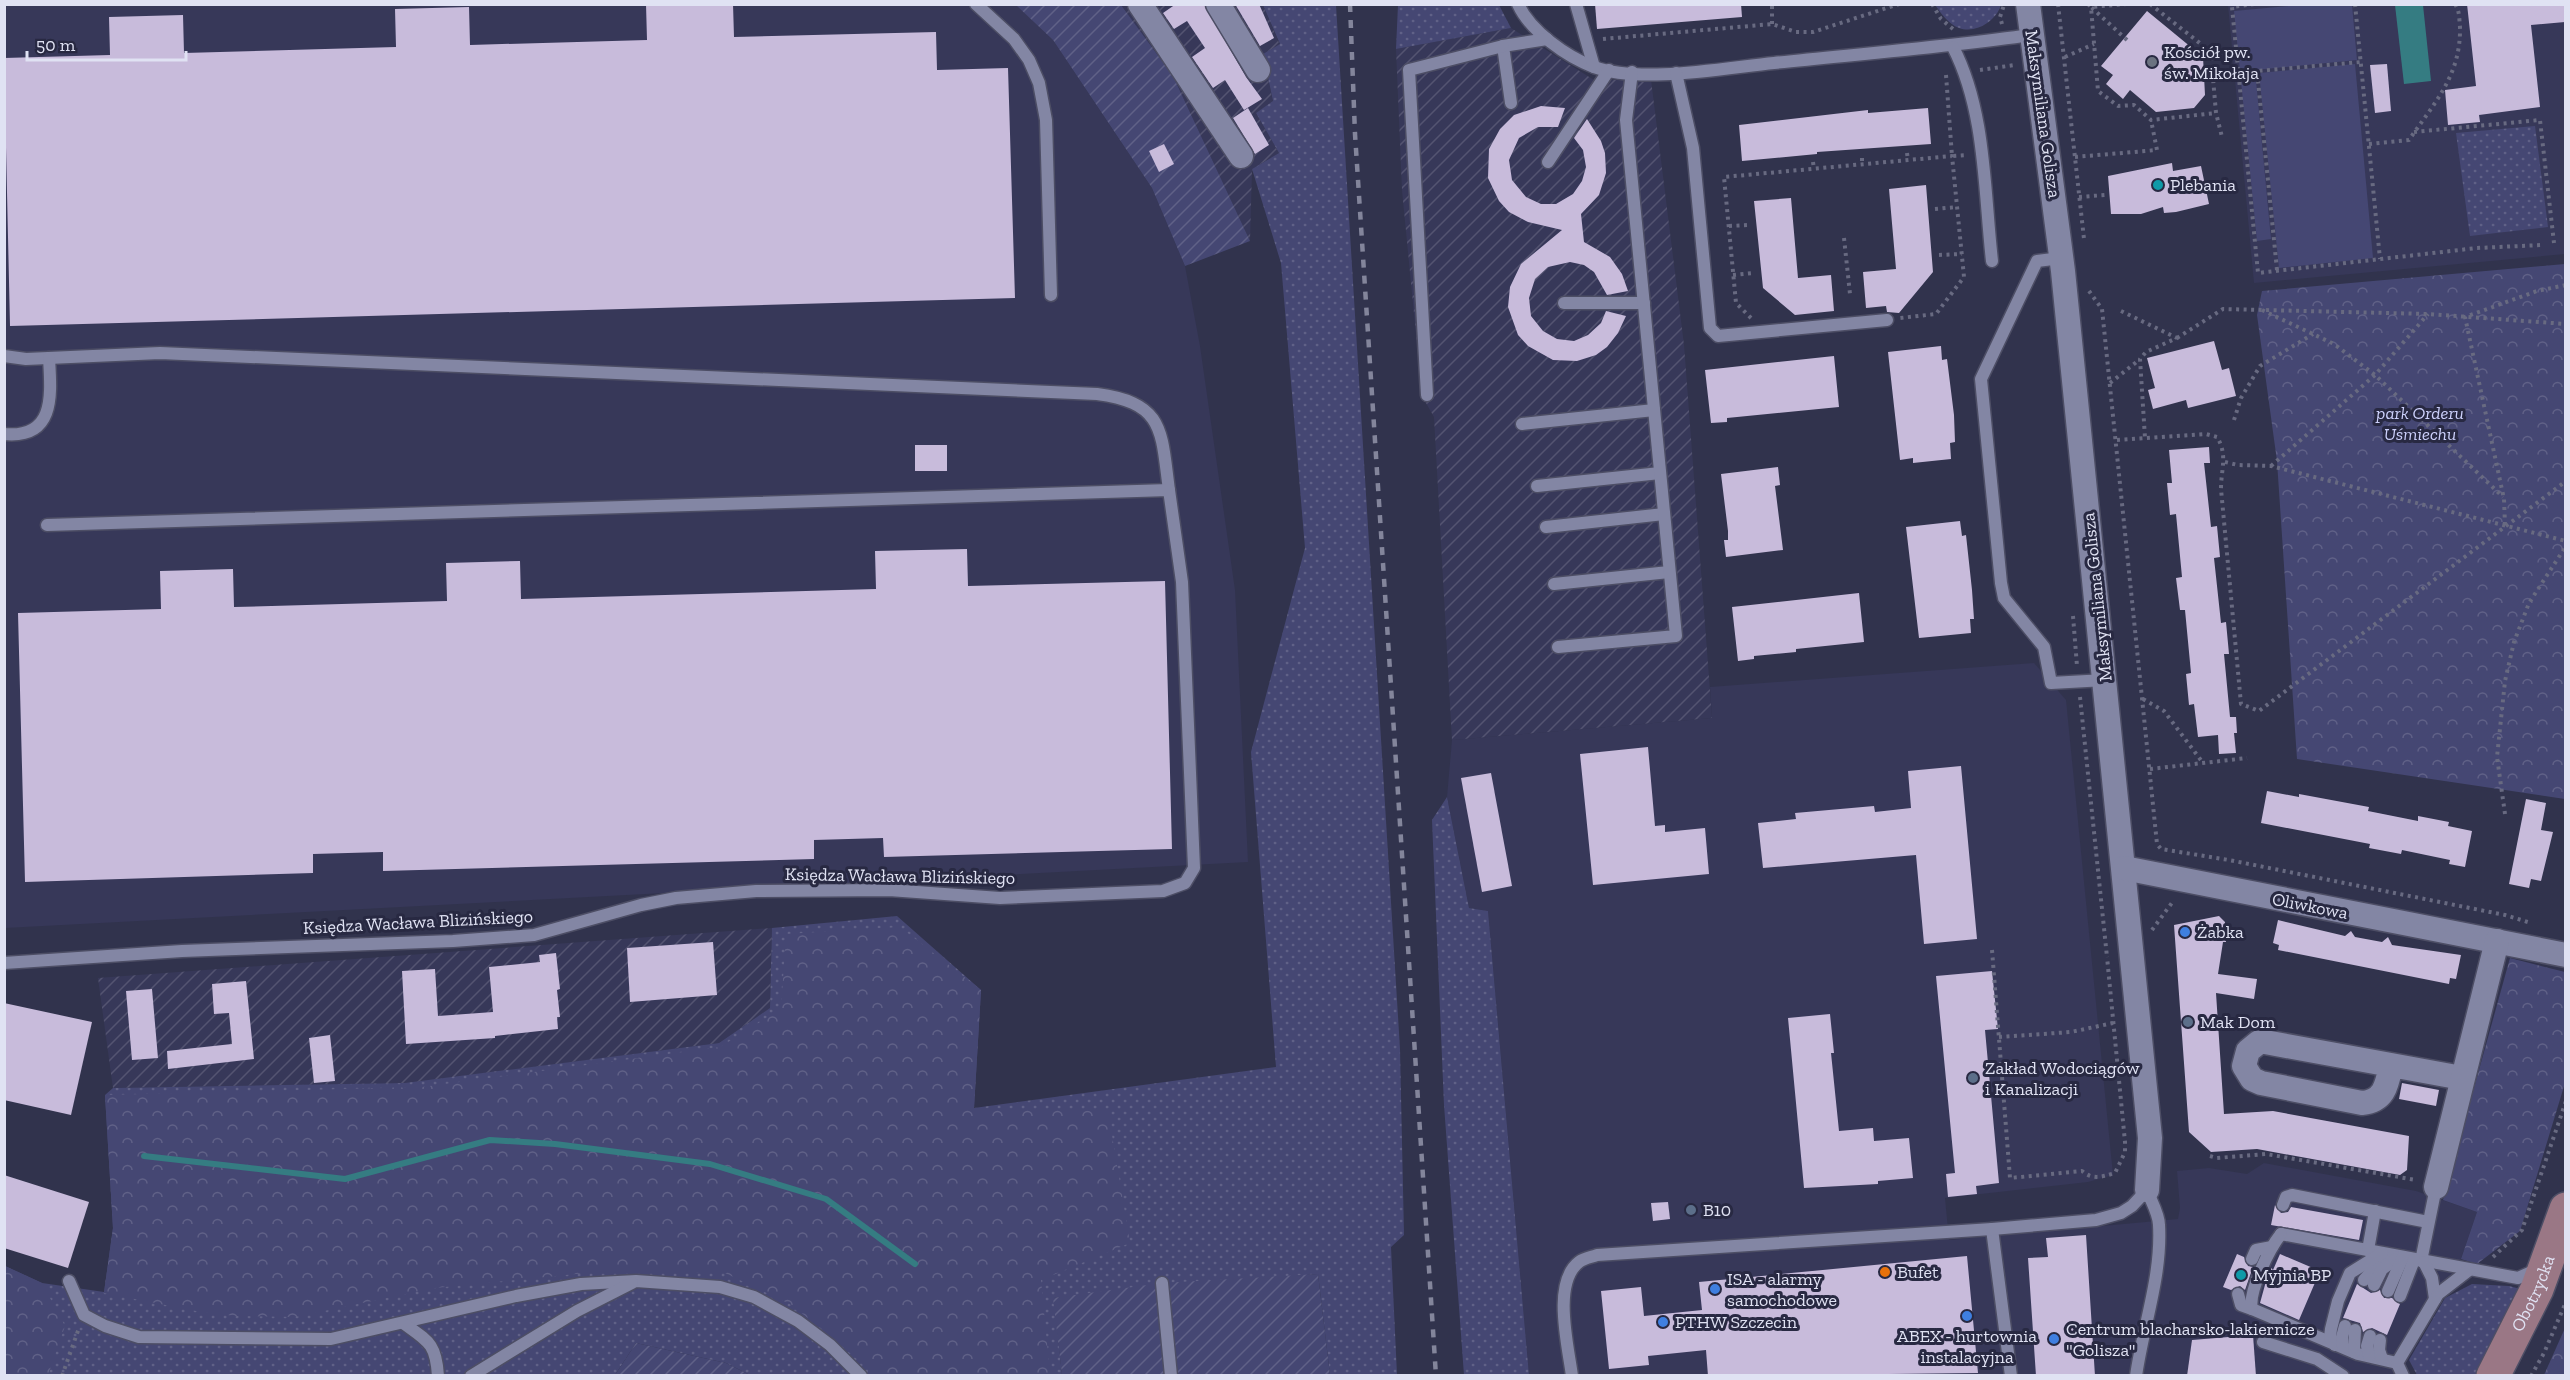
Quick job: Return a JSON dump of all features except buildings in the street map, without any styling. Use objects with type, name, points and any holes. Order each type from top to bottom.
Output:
[{"type":"street","points":[[1140,4],[1241,156]]},
{"type":"street","points":[[1218,4],[1258,70]]},
{"type":"street","name":"Maksymiliana Golisza","points":[[2028,4],[2061,258],[2124,868],[2150,1138],[2147,1190]]},
{"type":"street","name":"Oliwkowa","points":[[2124,868],[2565,955]]},
{"type":"street","points":[[2425,1184],[2462,1078],[2497,941]]},
{"type":"street","points":[[2391,1065],[2383,1093],[2377,1099],[2362,1103],[2261,1083],[2252,1079],[2244,1066],[2248,1051],[2259,1042],[2265,1042],[2391,1065],[2462,1078]]},
{"type":"street","name":"Obotrycka","points":[[2513,1376],[2554,1286],[2556,1249],[2565,1209]]},
{"type":"street","name":"Obotrycka","points":[[2493,1376],[2523,1320],[2556,1249]]},
{"type":"lane","points":[[976,4],[1014,39],[1029,60],[1039,82],[1046,120],[1051,296]]},
{"type":"lane","points":[[1518,4],[1532,24],[1547,39],[1594,67],[1632,72],[1676,73],[1953,47],[2031,34]]},
{"type":"lane","points":[[1576,4],[1594,67]]},
{"type":"lane","points":[[1427,395],[1409,70],[1503,46],[1547,39]]},
{"type":"lane","points":[[1503,46],[1511,103]]},
{"type":"lane","points":[[1953,47],[1975,107],[1992,261]]},
{"type":"lane","points":[[1548,162],[1609,70]]},
{"type":"lane","points":[[1558,647],[1676,636],[1626,120],[1632,72]]},
{"type":"lane","points":[[1676,73],[1693,148],[1710,328],[1718,336],[1887,320]]},
{"type":"lane","points":[[2061,258],[2037,261],[1981,379],[2000,575],[2004,598],[2044,647],[2051,683],[2105,680]]},
{"type":"lane","points":[[1563,303],[1644,303]]},
{"type":"lane","points":[[4,356],[49,358],[160,353],[1097,394],[1128,399],[1149,412],[1162,439],[1169,490],[47,525]]},
{"type":"lane","points":[[4,434],[25,433],[45,419],[50,400],[49,358]]},
{"type":"lane","points":[[1522,424],[1654,410]]},
{"type":"lane","points":[[1537,486],[1660,474]]},
{"type":"lane","name":"Księdza Wacława Blizińskiego","points":[[4,963],[182,951],[453,941],[534,935],[641,905],[709,894],[865,890],[967,898],[1163,891],[1176,888],[1192,875],[1194,858],[1182,582],[1169,490]]},
{"type":"lane","points":[[1546,527],[1664,514]]},
{"type":"lane","points":[[1554,584],[1669,572]]},
{"type":"lane","points":[[2394,1293],[2404,1258],[2428,1222],[2425,1184]]},
{"type":"lane","points":[[1572,1376],[1563,1295],[1567,1277],[1580,1262],[1597,1255],[1992,1229],[2109,1217],[2132,1206],[2147,1190],[2159,1222],[2159,1234],[2152,1294],[2136,1376]]},
{"type":"lane","points":[[2283,1205],[2286,1197],[2355,1213],[2375,1211],[2428,1222]]},
{"type":"lane","points":[[2368,1250],[2375,1211]]},
{"type":"lane","points":[[1992,1229],[2011,1376]]},
{"type":"lane","points":[[2252,1309],[2250,1301],[2272,1247],[2287,1232],[2350,1243],[2368,1250],[2404,1258],[2518,1278],[2536,1270],[2556,1249]]},
{"type":"lane","points":[[2252,1259],[2256,1251],[2272,1247]]},
{"type":"lane","points":[[2369,1282],[2382,1269],[2404,1258]]},
{"type":"lane","points":[[2344,1348],[2330,1337],[2331,1329],[2338,1301],[2350,1273],[2359,1265],[2404,1258],[2432,1278],[2435,1299]]},
{"type":"lane","points":[[2397,1363],[2435,1299],[2473,1270]]},
{"type":"lane","points":[[69,1281],[84,1315],[105,1326],[139,1337],[331,1339],[581,1284],[636,1281],[720,1287],[754,1297],[798,1322],[830,1345],[861,1376]]},
{"type":"lane","points":[[471,1376],[577,1311],[636,1281]]},
{"type":"lane","points":[[1162,1283],[1171,1376]]},
{"type":"lane","points":[[2238,1294],[2236,1297],[2241,1305],[2344,1348],[2397,1363]]},
{"type":"lane","points":[[403,1323],[425,1339],[436,1353],[438,1376]]},
{"type":"lane","points":[[2344,1348],[2342,1337],[2350,1328]]},
{"type":"lane","points":[[2369,1356],[2367,1346],[2375,1338],[2382,1359]]},
{"type":"lane","points":[[2263,1342],[2317,1359],[2343,1376]]},
{"type":"lane","points":[[2397,1363],[2403,1376]]},
{"type":"path","points":[[1772,4],[1772,24]]},
{"type":"path","points":[[1585,40],[1772,24],[1796,32],[1813,33],[1899,4]]},
{"type":"path","points":[[1932,4],[1941,19],[1961,31]]},
{"type":"path","points":[[2058,4],[2084,245]]},
{"type":"path","points":[[2090,6],[2126,4]]},
{"type":"path","points":[[2150,4],[2206,48],[2211,56],[2216,113],[2222,137]]},
{"type":"path","points":[[2254,4],[2232,7],[2258,273],[2476,248],[2542,245]]},
{"type":"path","points":[[2355,4],[2380,259]]},
{"type":"path","points":[[2369,144],[2409,140],[2449,82],[2456,67],[2460,49],[2459,10],[2455,4]]},
{"type":"path","points":[[2075,157],[2157,150],[2151,120],[2134,105],[2118,106],[2098,91],[2090,6]]},
{"type":"path","points":[[2090,6],[2127,40]]},
{"type":"path","points":[[1992,25],[2000,17]]},
{"type":"path","points":[[2065,57],[2094,44]]},
{"type":"path","points":[[2277,270],[2257,71],[2361,62]]},
{"type":"path","points":[[2151,120],[2216,113]]},
{"type":"path","points":[[2414,132],[2540,120],[2554,243]]},
{"type":"path","points":[[1907,153],[1908,160]]},
{"type":"path","points":[[1766,331],[1736,303],[1724,177],[1952,156],[1964,277],[1936,314],[1887,320]]},
{"type":"path","points":[[1862,158],[1862,164]]},
{"type":"path","points":[[1813,162],[1814,169]]},
{"type":"path","points":[[2079,198],[2105,195]]},
{"type":"path","points":[[1935,209],[1957,207]]},
{"type":"path","points":[[1729,226],[1749,225]]},
{"type":"path","points":[[1844,238],[1850,294]]},
{"type":"path","points":[[1939,255],[1962,254]]},
{"type":"path","points":[[1733,275],[1754,273]]},
{"type":"path","points":[[2088,285],[2089,293],[2102,309],[2157,844],[2161,849],[2229,860],[2505,915]]},
{"type":"path","points":[[2465,317],[2536,291],[2565,285]]},
{"type":"path","points":[[2110,382],[2146,352],[2177,338],[2223,309],[2428,314],[2565,324]]},
{"type":"path","points":[[2258,309],[2334,344],[2375,375],[2504,499]]},
{"type":"path","points":[[2121,311],[2177,338]]},
{"type":"path","points":[[2271,466],[2375,375],[2428,314]]},
{"type":"path","points":[[2465,317],[2504,499],[2505,526]]},
{"type":"path","points":[[2234,420],[2241,398],[2260,366],[2313,334]]},
{"type":"path","points":[[2140,359],[2145,438]]},
{"type":"path","points":[[2117,440],[2206,434],[2217,437],[2222,445],[2225,462],[2221,489],[2241,704],[2259,711],[2565,481]]},
{"type":"path","points":[[2225,462],[2238,465],[2271,466],[2565,541]]},
{"type":"path","points":[[2505,814],[2497,757],[2507,671],[2514,642],[2529,603],[2565,546]]},
{"type":"path","points":[[2143,699],[2164,711],[2204,763]]},
{"type":"path","points":[[2150,769],[2247,758]]},
{"type":"path","points":[[1992,950],[2010,1178],[2082,1171],[2092,1178],[2097,1178],[2115,1173],[2125,1152],[2107,957],[2149,954],[2147,937],[2176,897]]},
{"type":"path","points":[[1999,1037],[2071,1032],[2113,1023]]},
{"type":"path","points":[[2473,1270],[2522,1230],[2565,1101]]},
{"type":"path","points":[[2259,1149],[2259,1155]]},
{"type":"path","points":[[2210,1156],[2217,1158],[2259,1155],[2409,1179]]},
{"type":"path","points":[[2531,1376],[2544,1353],[2565,1302]]},
{"type":"path","points":[[62,1376],[84,1315]]},
{"type":"shaded area","points":[[1016,4],[1053,40],[1152,188],[1185,266],[1200,346],[1235,590],[1248,862],[5,928],[5,5]]},
{"type":"shaded area","points":[[1121,5],[1263,5],[1280,45],[1263,54],[1273,102],[1256,113],[1279,153],[1252,169],[1250,241],[1173,76]]},
{"type":"shaded area","points":[[2228,5],[2565,5],[2565,254],[2254,283]]},
{"type":"shaded area","points":[[2395,5],[2423,5],[2431,81],[2404,84]]},
{"type":"shaded area","points":[[1511,28],[1594,80],[1651,80],[1684,345],[1712,718],[1452,740],[1434,417],[1422,396],[1402,190],[1396,49]]},
{"type":"shaded area","points":[[2034,663],[2066,700],[2113,1175],[2088,1182],[1945,1198],[1949,1240],[2178,1219],[2180,1208],[2177,1171],[2209,1168],[2247,1174],[2264,1163],[2416,1191],[2477,1212],[2454,1279],[2399,1375],[1529,1375],[1488,911],[1469,908],[1447,797],[1452,740],[1712,718],[1710,687]]},
{"type":"shaded area","points":[[772,928],[770,1008],[719,1043],[410,1083],[113,1088],[98,978]]},
{"type":"green space","points":[[1016,5],[1121,5],[1173,76],[1250,241],[1185,266],[1152,188],[1053,40]]},
{"type":"green space","points":[[1263,5],[1336,5],[1400,1049],[1404,1235],[1391,1247],[1397,1375],[1330,1375],[1318,1274],[1054,1298],[1062,1375],[750,1375],[726,1363],[636,1343],[615,1375],[5,1376],[5,1266],[42,1283],[104,1292],[113,1228],[105,1095],[113,1088],[405,1083],[719,1043],[770,1008],[772,928],[897,916],[981,990],[974,1108],[1276,1067],[1251,752],[1305,548],[1281,263],[1252,169],[1279,153],[1256,113],[1273,101],[1263,54],[1280,44]]},
{"type":"green space","points":[[1398,5],[1499,5],[1511,28],[1396,49]]},
{"type":"green space","points":[[1935,5],[2001,5],[1995,16],[1984,25],[1965,29],[1951,24]]},
{"type":"green space","points":[[2299,5],[2352,5],[2357,60],[2255,70],[2271,239],[2257,241],[2234,11]]},
{"type":"green space","points":[[2355,64],[2373,258],[2279,268],[2259,73]]},
{"type":"green space","points":[[2535,126],[2548,227],[2470,236],[2456,133]]},
{"type":"green space","name":"park Orderu Uśmiechu","points":[[2565,264],[2565,799],[2297,759],[2277,461],[2257,315],[2262,291]]},
{"type":"green space","points":[[1447,797],[1469,908],[1488,911],[1529,1375],[1464,1375],[1444,1105],[1432,820]]},
{"type":"green space","points":[[900,927],[981,990],[974,1108],[1108,1111],[1130,1243],[1041,1280],[1050,1375],[867,1375],[868,1368],[792,1305],[725,1273],[606,1271],[435,1288],[295,1317],[236,1316],[201,1312],[104,1293],[113,1228],[105,1095],[422,1087],[720,1047],[781,1009],[786,934]]},
{"type":"green space","points":[[2510,958],[2565,972],[2565,1083],[2520,1231],[2477,1264],[2461,1259],[2477,1212],[2443,1200]]},
{"type":"green space","points":[[5,1266],[42,1283],[65,1326],[48,1375],[5,1375]]},
{"type":"green space","points":[[1318,1274],[1330,1375],[1062,1375],[1053,1298],[1162,1283]]},
{"type":"green space","points":[[2472,1284],[2509,1286],[2528,1291],[2485,1375],[2417,1375],[2409,1360],[2445,1298]]},
{"type":"green space","points":[[2565,1328],[2565,1375],[2544,1375]]},
{"type":"green space","points":[[636,1343],[726,1363],[750,1375],[615,1375]]},
{"type":"waterway","points":[[144,1156],[345,1179],[490,1140],[555,1144],[710,1164],[826,1199],[915,1264]]},
{"type":"railway","points":[[1350,4],[1355,134],[1436,1376]]},
{"type":"place","name":"Kościół pw. św. Mikołaja","points":[[2152,62]]},
{"type":"place","name":"Plebania","points":[[2158,185]]},
{"type":"place","name":"Żabka","points":[[2185,932]]},
{"type":"place","name":"Mak Dom","points":[[2188,1022]]},
{"type":"place","name":"Zakład Wodociągów i Kanalizacji","points":[[1973,1078]]},
{"type":"place","name":"B10","points":[[1691,1210]]},
{"type":"place","name":"Bufet","points":[[1885,1272]]},
{"type":"place","name":"Myjnia BP","points":[[2241,1275]]},
{"type":"place","name":"ISA - alarmy samochodowe","points":[[1715,1289]]},
{"type":"place","name":"ABEX - hurtownia instalacyjna","points":[[1967,1316]]},
{"type":"place","name":"PTHW Szczecin","points":[[1663,1322]]},
{"type":"place","name":"Centrum blacharsko-lakiernicze \"Golisza\"","points":[[2054,1339]]}]
